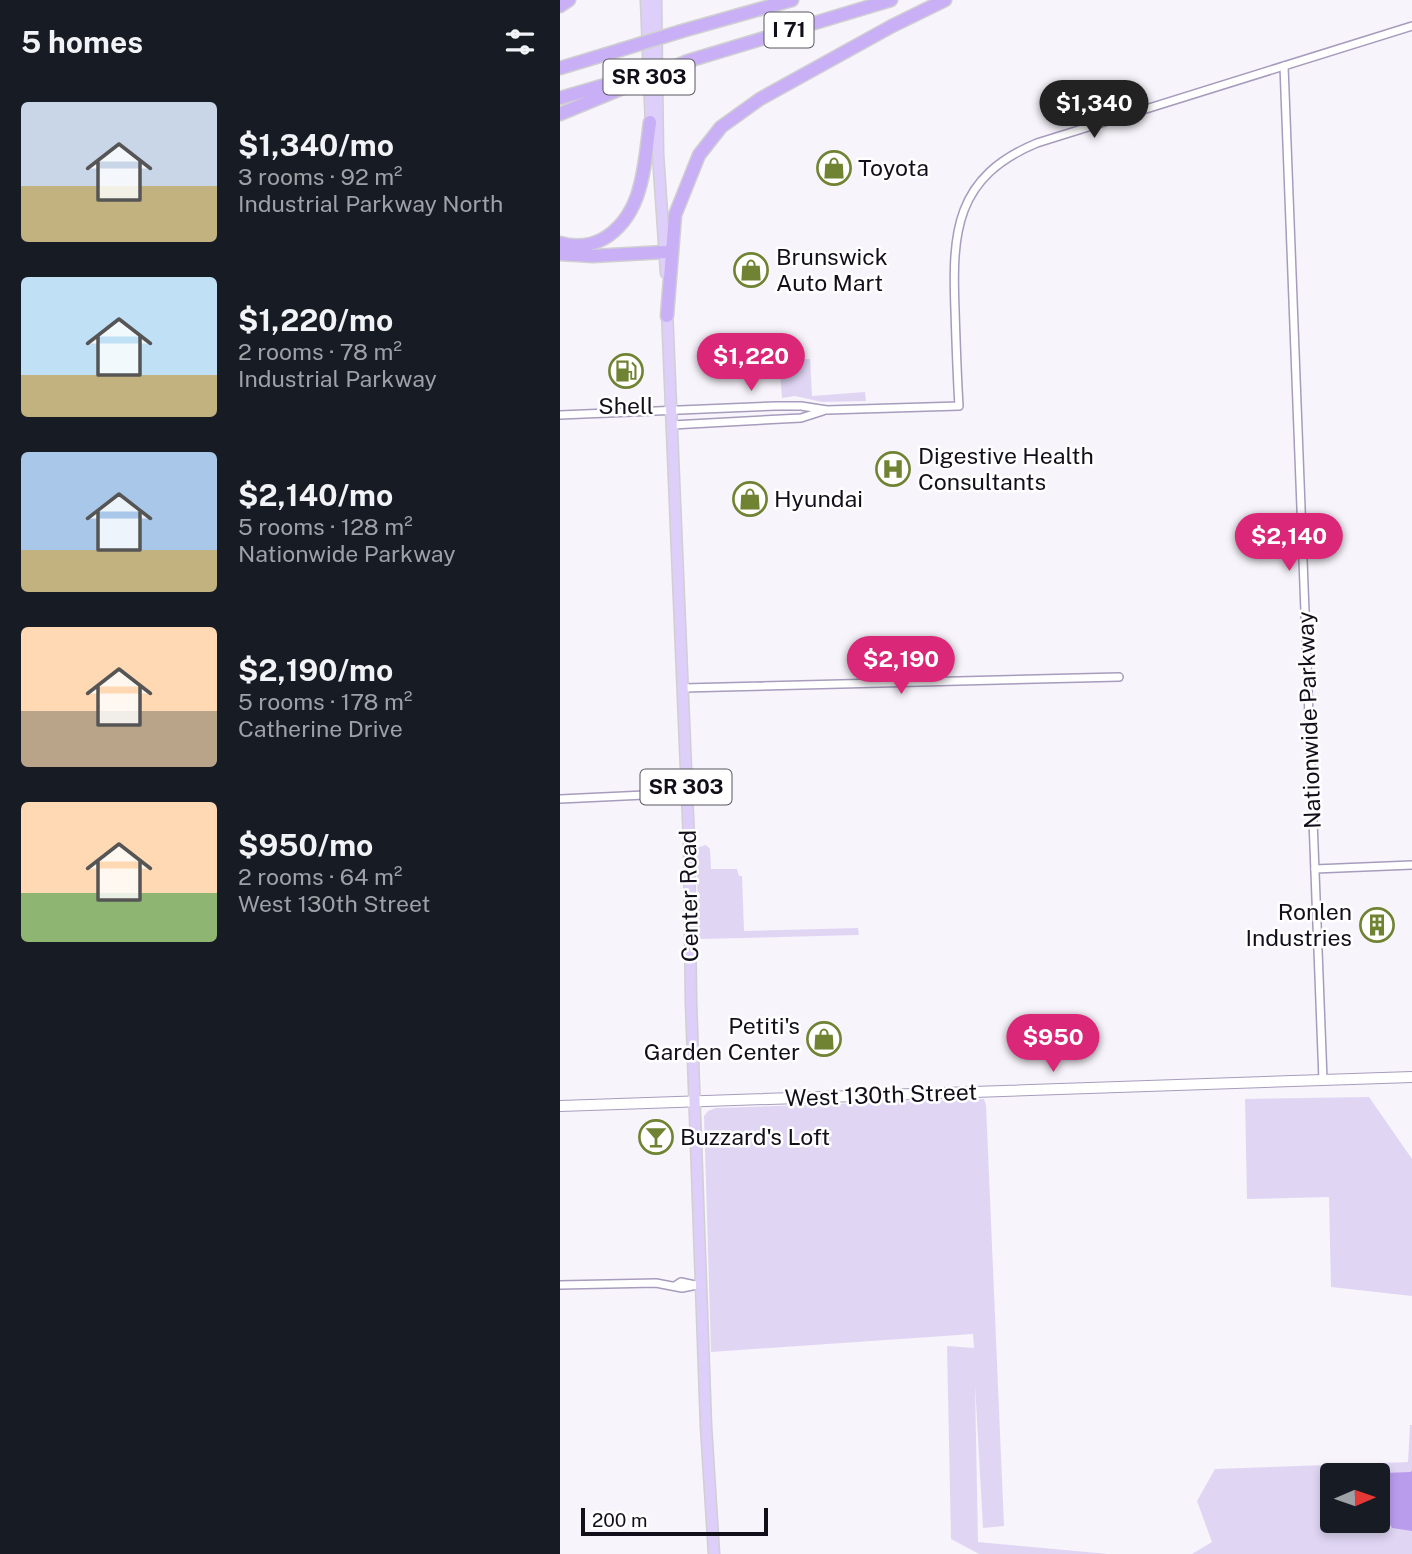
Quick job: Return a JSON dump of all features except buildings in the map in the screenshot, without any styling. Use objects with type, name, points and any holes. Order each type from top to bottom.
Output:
[{"type":"highway","points":[[560,6],[569,0]]},
{"type":"highway","name":"I 71","points":[[560,68],[792,0]]},
{"type":"highway","name":"I 71","points":[[622,84],[688,61],[891,0]]},
{"type":"highway","points":[[667,316],[674,215],[699,155],[721,127],[760,99],[945,0]]},
{"type":"highway","points":[[560,98],[622,84]]},
{"type":"highway","points":[[560,114],[622,84]]},
{"type":"highway","points":[[560,243],[594,244],[616,231],[633,209],[641,184],[650,122]]},
{"type":"highway","points":[[560,254],[593,257],[665,252]]},
{"type":"main road","name":"Center Road","points":[[646,0],[650,122],[658,154]]},
{"type":"main road","name":"Center Road","points":[[656,0],[658,154],[665,252],[687,793],[699,1285],[714,1554]]},
{"type":"main road","name":"West 130th Street","points":[[560,1106],[1412,1077]]},
{"type":"street","points":[[560,415],[776,405],[827,410],[959,406],[953,263],[955,240],[967,202],[991,170],[1011,155],[1037,143],[1412,26]]},
{"type":"street","name":"Nationwide Parkway","points":[[1284,66],[1323,1080]]},
{"type":"street","points":[[672,425],[801,418],[827,410]]},
{"type":"street","points":[[683,688],[1119,677]]},
{"type":"street","points":[[560,799],[687,793]]},
{"type":"street","points":[[1315,869],[1412,865]]},
{"type":"street","points":[[560,1285],[656,1283],[675,1286],[681,1282],[699,1285]]},
{"type":"shaded area","points":[[810,359],[812,396],[865,392],[866,401],[822,402],[795,396],[782,398],[779,360]]},
{"type":"shaded area","points":[[706,845],[710,849],[711,869],[737,869],[739,876],[742,876],[744,931],[858,928],[859,935],[699,939],[696,848]]},
{"type":"shaded area","points":[[1369,1097],[1412,1159],[1412,1296],[1331,1287],[1329,1197],[1247,1199],[1245,1099]]},
{"type":"shaded area","points":[[984,1099],[1004,1526],[983,1528],[975,1384],[978,1542],[1108,1554],[979,1554],[951,1539],[947,1346],[974,1348],[973,1334],[711,1352],[704,1116],[708,1111],[716,1108]]},
{"type":"shaded area","points":[[1412,1425],[1412,1554],[1192,1554],[1212,1542],[1197,1501],[1215,1469],[1320,1465],[1320,1533],[1390,1533],[1390,1463],[1380,1463],[1408,1462]]},
{"type":"shaded area","points":[[1412,1470],[1412,1531],[1392,1528],[1390,1473]]},
{"type":"place","name":"Toyota","points":[[834,168]]},
{"type":"place","name":"Brunswick Auto Mart","points":[[751,270]]},
{"type":"place","name":"Shell","points":[[626,371]]},
{"type":"place","name":"Digestive Health Consultants","points":[[893,469]]},
{"type":"place","name":"Hyundai","points":[[750,499]]},
{"type":"place","name":"Ronlen Industries","points":[[1377,925]]},
{"type":"place","name":"Petiti's Garden Center","points":[[824,1039]]},
{"type":"place","name":"Buzzard's Loft","points":[[656,1137]]}]
